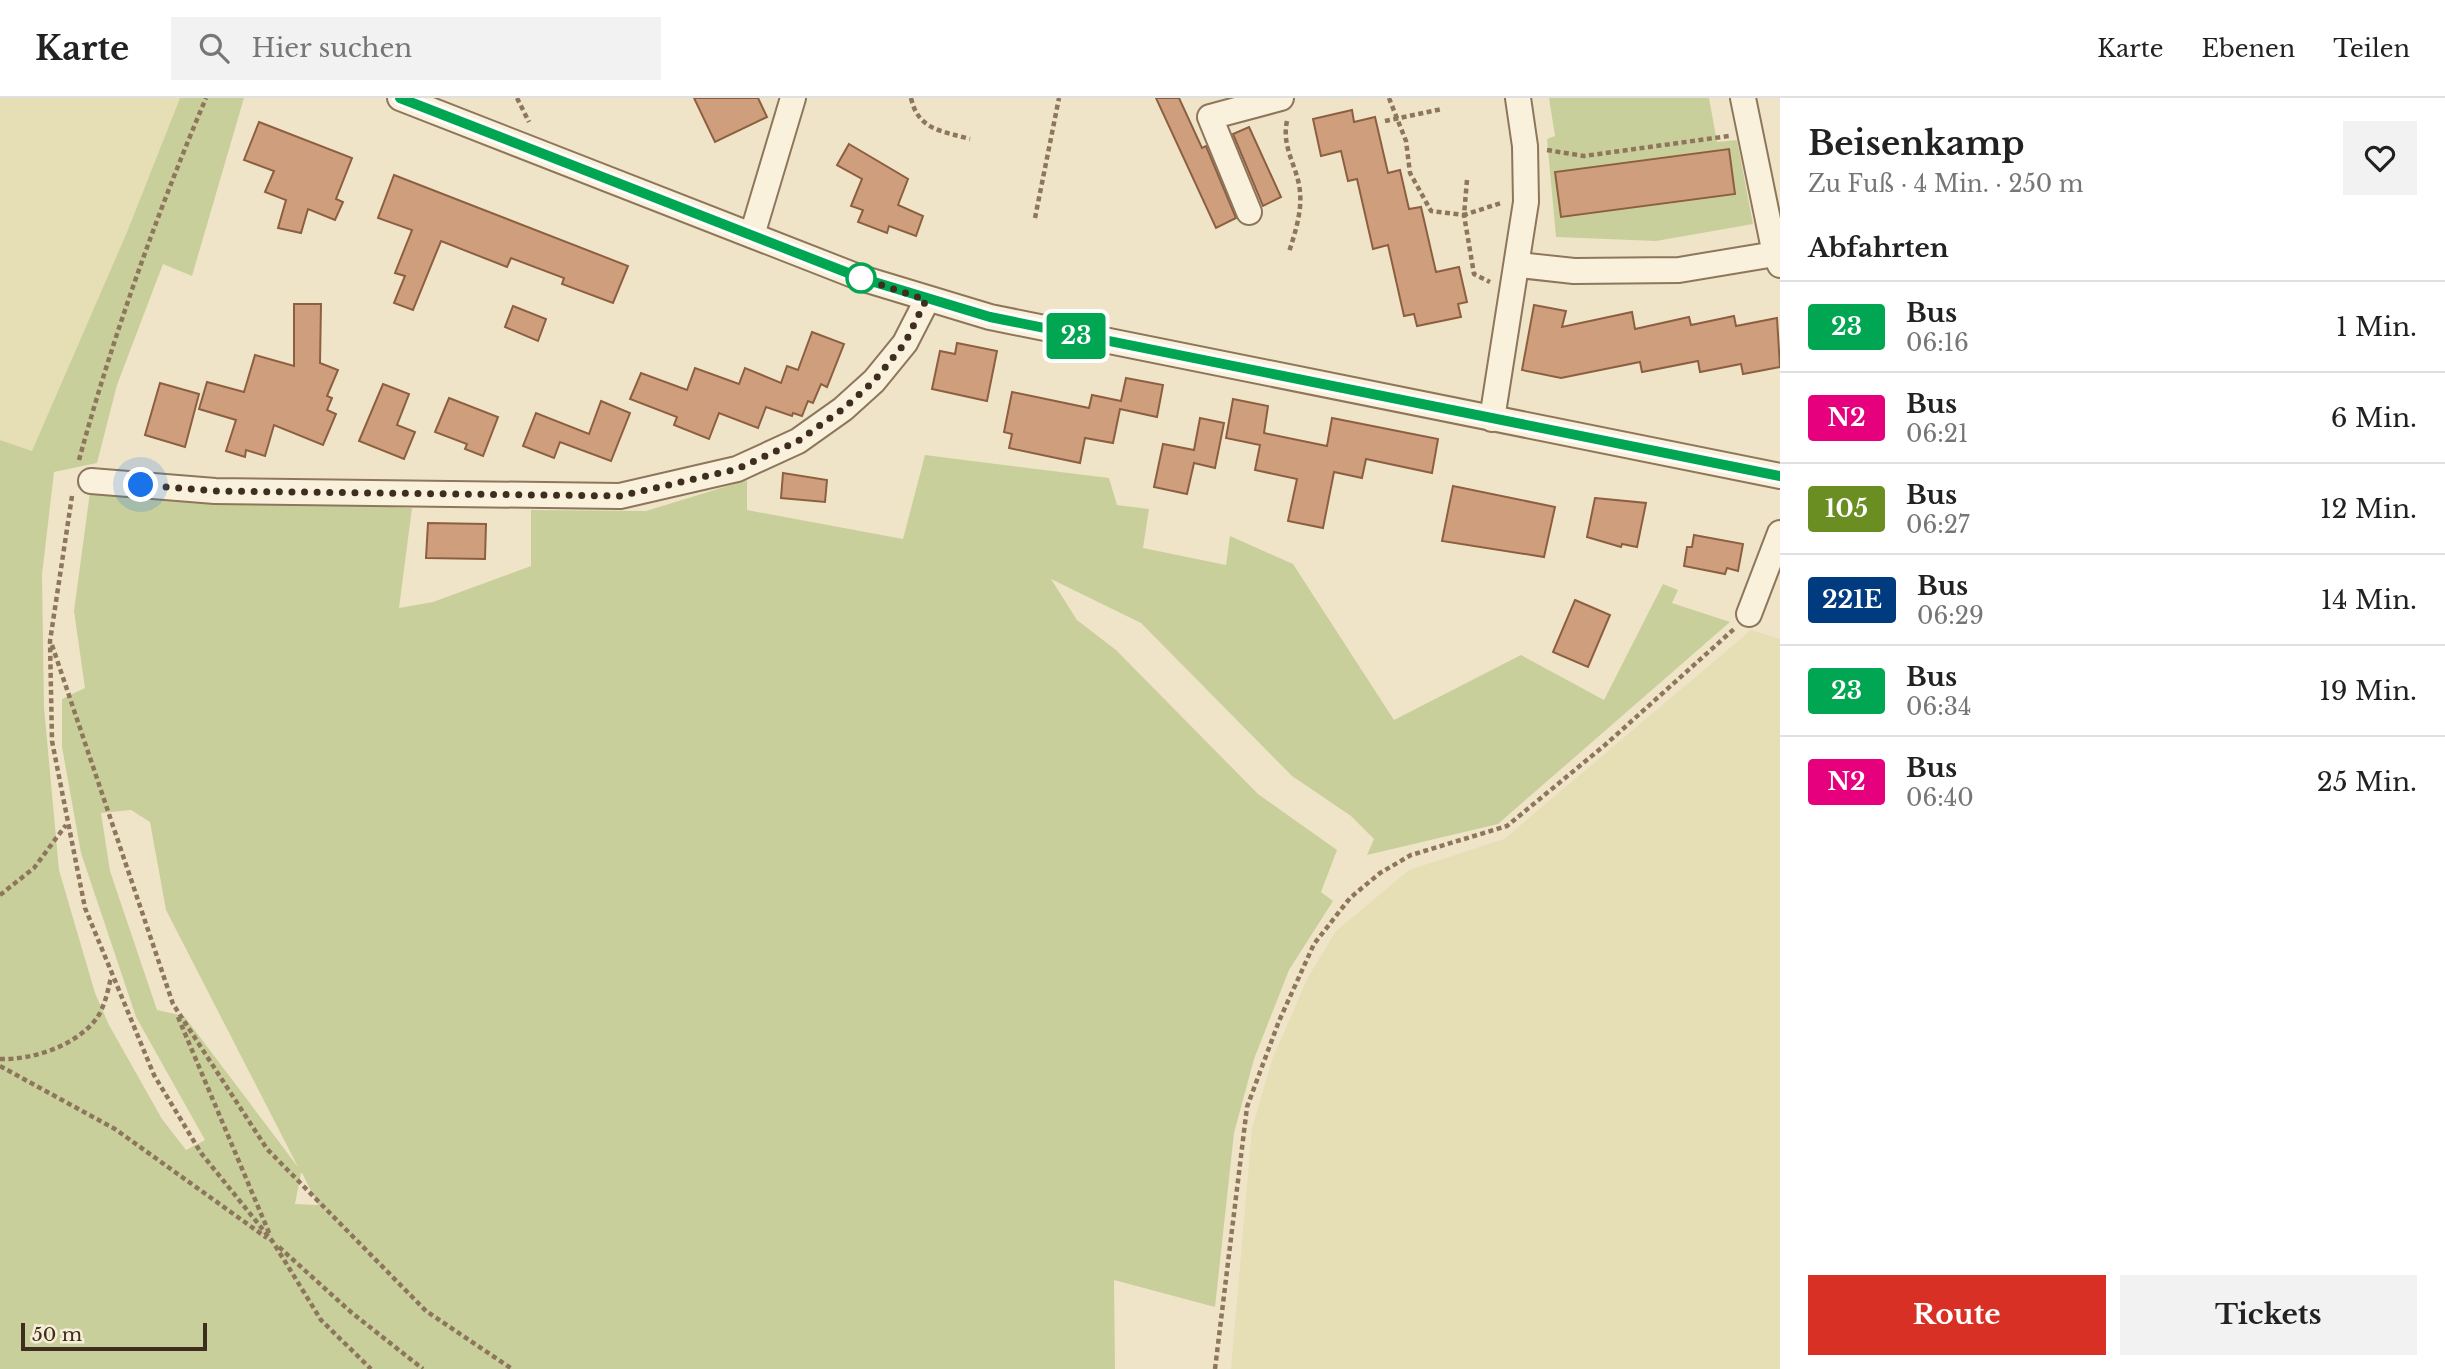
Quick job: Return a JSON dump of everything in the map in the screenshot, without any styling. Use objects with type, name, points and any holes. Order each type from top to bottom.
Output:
[{"type":"street","points":[[400,98],[926,300],[1061,333],[1780,475]]},
{"type":"street","points":[[752,235],[793,98]]},
{"type":"street","points":[[1492,419],[1519,265],[1527,201],[1525,146],[1518,98]]},
{"type":"street","points":[[1519,265],[1574,271],[1679,270],[1777,260],[1743,98]]},
{"type":"street","points":[[1249,212],[1210,117],[1285,107]]},
{"type":"street","points":[[81,479],[215,491],[620,496],[737,469],[798,441],[843,409],[874,381],[905,343],[926,300]]},
{"type":"street","points":[[1749,614],[1780,533]]},
{"type":"path","points":[[206,98],[141,262],[102,378],[50,641],[52,741],[66,824],[85,908],[154,1075],[201,1153],[273,1242],[321,1320],[371,1369]]},
{"type":"path","points":[[911,98],[915,114],[929,127],[970,139]]},
{"type":"path","points":[[1035,218],[1059,98]]},
{"type":"path","points":[[1389,98],[1395,119],[1406,141],[1410,173],[1431,211],[1464,215],[1492,203],[1527,201]]},
{"type":"path","points":[[1285,107],[1287,152],[1301,190],[1298,223],[1289,252]]},
{"type":"path","points":[[1385,121],[1442,109]]},
{"type":"path","points":[[1525,146],[1584,156],[1750,132]]},
{"type":"path","points":[[1468,180],[1464,215],[1474,274],[1513,293]]},
{"type":"path","points":[[1215,1369],[1248,1107],[1279,1021],[1314,944],[1350,898],[1380,873],[1411,855],[1507,826],[1702,661],[1749,614]]},
{"type":"path","points":[[50,641],[173,1004],[273,1242]]},
{"type":"path","points":[[0,895],[34,868],[66,824]]},
{"type":"path","points":[[0,1059],[36,1056],[65,1043],[88,1027],[105,1002],[111,976]]},
{"type":"path","points":[[173,1004],[267,1149],[426,1311],[512,1369]]},
{"type":"path","points":[[0,1066],[115,1129],[273,1242],[352,1313],[423,1369]]},
{"type":"shaded area","points":[[0,98],[180,98],[127,232],[32,452],[0,440]]},
{"type":"shaded area","points":[[1751,630],[1780,639],[1780,1369],[1231,1369],[1252,1129],[1272,1060],[1308,977],[1336,931],[1409,870],[1504,839]]},
{"type":"green space","points":[[180,98],[244,98],[192,276],[163,264],[117,385],[97,463],[54,472],[42,575],[44,707],[59,870],[95,993],[109,1025],[162,1119],[186,1150],[205,1140],[136,1017],[81,853],[62,747],[62,699],[85,688],[74,611],[90,492],[412,508],[399,608],[433,602],[531,566],[531,510],[646,511],[747,480],[747,510],[903,539],[925,455],[1109,478],[1117,505],[1149,509],[1143,548],[1226,565],[1230,536],[1293,564],[1394,720],[1521,655],[1604,700],[1663,584],[1678,590],[1672,603],[1730,622],[1498,824],[1367,855],[1374,839],[1351,816],[1292,776],[1141,623],[1051,579],[1077,620],[1116,650],[1258,794],[1337,850],[1321,892],[1333,901],[1289,970],[1254,1059],[1234,1133],[1215,1307],[1114,1280],[1115,1369],[0,1369],[0,440],[32,451],[127,232]],"holes":[[[131,810],[150,822],[166,910],[298,1167],[184,1016],[157,1010],[110,871],[101,813]],[[302,1173],[318,1205],[295,1204]]]},
{"type":"green space","points":[[1549,98],[1709,98],[1717,142],[1737,140],[1753,224],[1656,241],[1556,237],[1547,139],[1555,136]]},
{"type":"building","points":[[694,98],[758,98],[767,117],[715,142]]},
{"type":"building","points":[[1156,98],[1179,98],[1202,148],[1206,146],[1236,218],[1216,228]]},
{"type":"building","points":[[1352,110],[1354,122],[1375,117],[1388,173],[1400,170],[1409,209],[1421,207],[1436,272],[1459,267],[1467,302],[1458,304],[1461,317],[1417,326],[1414,314],[1404,316],[1388,245],[1373,249],[1357,179],[1348,181],[1341,151],[1321,156],[1313,119]]},
{"type":"building","points":[[259,122],[352,158],[336,199],[343,202],[335,220],[308,209],[301,233],[278,228],[286,200],[265,192],[274,171],[244,160]]},
{"type":"building","points":[[1249,127],[1281,197],[1263,206],[1233,134]]},
{"type":"building","points":[[849,144],[908,179],[898,205],[923,216],[916,236],[889,226],[887,233],[858,222],[863,210],[851,206],[862,179],[837,165]]},
{"type":"building","points":[[1729,149],[1735,194],[1561,217],[1555,172]]},
{"type":"building","points":[[394,175],[628,266],[613,303],[562,284],[564,278],[511,258],[507,267],[441,241],[413,310],[394,303],[405,276],[395,273],[412,230],[378,218]]},
{"type":"building","points":[[294,304],[321,304],[320,363],[338,370],[327,396],[332,398],[327,410],[336,414],[323,445],[274,425],[265,456],[246,450],[245,457],[226,451],[236,420],[199,409],[207,382],[244,392],[255,355],[294,366]]},
{"type":"building","points":[[1534,305],[1566,311],[1562,327],[1632,312],[1635,329],[1689,317],[1691,325],[1734,316],[1736,326],[1777,318],[1780,367],[1743,374],[1741,364],[1700,372],[1698,361],[1642,372],[1640,362],[1561,378],[1522,370]]},
{"type":"building","points":[[513,306],[546,319],[538,341],[505,327]]},
{"type":"building","points":[[812,332],[844,344],[827,387],[821,384],[813,403],[808,401],[802,416],[793,413],[792,416],[766,407],[758,428],[719,413],[709,439],[674,425],[677,417],[630,399],[641,373],[687,390],[695,368],[739,384],[745,368],[781,383],[787,366],[798,370]]},
{"type":"building","points":[[957,343],[997,351],[987,401],[932,389],[940,351],[955,354]]},
{"type":"building","points":[[1126,378],[1163,385],[1157,417],[1120,409],[1113,443],[1085,438],[1080,463],[1009,448],[1012,434],[1004,432],[1012,392],[1089,408],[1092,395],[1121,401]]},
{"type":"building","points":[[160,383],[199,394],[185,447],[145,435]]},
{"type":"building","points":[[383,384],[409,394],[397,425],[415,432],[404,459],[359,441]]},
{"type":"building","points":[[449,398],[498,417],[483,456],[465,449],[467,444],[435,432]]},
{"type":"building","points":[[1233,399],[1268,406],[1264,433],[1327,446],[1332,418],[1438,439],[1432,473],[1366,459],[1362,478],[1334,472],[1323,528],[1288,521],[1297,479],[1255,470],[1260,445],[1226,438]]},
{"type":"building","points":[[601,401],[630,413],[611,461],[560,442],[554,458],[523,446],[536,413],[589,434]]},
{"type":"building","points":[[1200,418],[1224,423],[1215,468],[1194,463],[1187,494],[1154,487],[1163,444],[1194,450]]},
{"type":"building","points":[[783,473],[827,480],[825,502],[781,498]]},
{"type":"building","points":[[1453,486],[1555,507],[1544,557],[1442,541]]},
{"type":"building","points":[[1595,498],[1646,503],[1637,547],[1622,544],[1621,547],[1587,537]]},
{"type":"building","points":[[428,523],[486,524],[485,559],[426,558]]},
{"type":"building","points":[[1694,535],[1743,544],[1738,571],[1727,568],[1725,574],[1684,566],[1687,547],[1692,547]]},
{"type":"building","points":[[1575,600],[1610,615],[1588,667],[1553,652]]},
{"type":"bus line","name":"23","points":[[400,98],[918,298],[1073,335],[1780,476]]},
{"type":"route","points":[[141,485],[215,491],[620,496],[737,469],[798,441],[843,409],[874,381],[905,343],[926,300],[861,278]]}]
